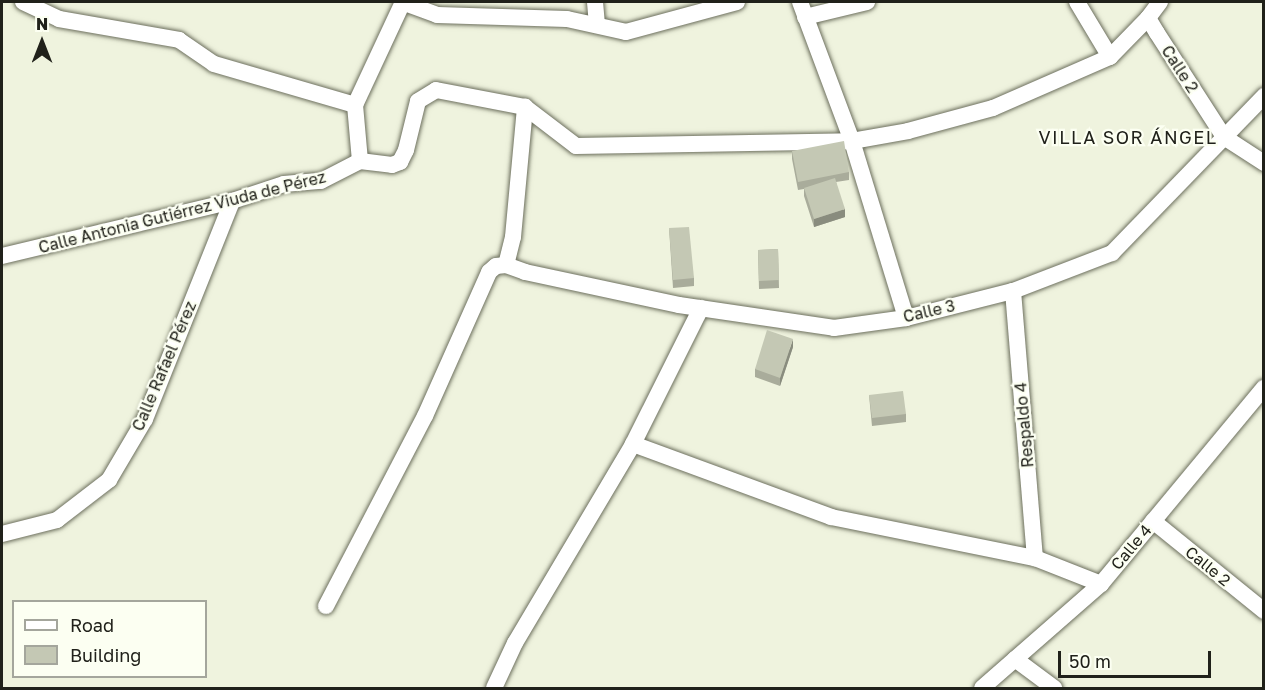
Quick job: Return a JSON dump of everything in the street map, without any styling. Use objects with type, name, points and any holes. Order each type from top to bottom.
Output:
[{"type":"street","points":[[23,2],[58,19],[179,40],[214,64],[355,105]]},
{"type":"street","points":[[736,2],[626,32],[567,19],[437,15],[403,2],[355,105],[360,160],[392,165],[400,162],[406,150],[418,101],[436,90],[525,108],[576,146],[852,141],[908,131],[993,108],[1110,57],[1161,2]]},
{"type":"street","points":[[595,2],[597,25]]},
{"type":"street","points":[[867,2],[802,9],[852,141],[906,318]]},
{"type":"street","points":[[1077,2],[1110,57]]},
{"type":"street","name":"Calle 2","points":[[1148,18],[1224,137]]},
{"type":"street","name":"Calle 3","points":[[506,265],[525,272],[701,308],[834,328],[906,318],[1013,291],[1112,253],[1263,96]]},
{"type":"street","points":[[326,606],[425,416],[489,272],[506,265],[513,237],[525,108]]},
{"type":"street","points":[[1224,137],[1263,163]]},
{"type":"street","name":"Calle Antonia Gutiérrez Viuda de Pérez","points":[[2,256],[232,201],[284,184],[321,181],[360,160]]},
{"type":"street","name":"Calle Rafael Pérez","points":[[2,534],[57,520],[109,480],[145,419],[232,201]]},
{"type":"street","name":"Respaldo 4","points":[[1013,291],[1035,558]]},
{"type":"street","points":[[494,688],[515,643],[633,444],[701,308]]},
{"type":"street","name":"Calle 4","points":[[982,688],[1101,584],[1263,388]]},
{"type":"street","points":[[633,444],[831,517],[1035,558],[1101,584]]},
{"type":"street","name":"Calle 2","points":[[1153,521],[1263,611]]},
{"type":"street","points":[[1015,659],[1054,688]]},
{"type":"building","points":[[844,141],[849,172],[798,182],[792,151]]},
{"type":"building","points":[[835,178],[845,209],[814,219],[804,188]]},
{"type":"building","points":[[689,227],[694,278],[673,280],[669,228]]},
{"type":"building","points":[[778,249],[779,280],[759,281],[758,250]]},
{"type":"building","points":[[767,330],[793,339],[780,378],[755,369]]},
{"type":"building","points":[[903,391],[906,414],[872,418],[869,395]]},
{"type":"district","name":"VILLA SOR ÁNGEL","points":[[1128,137]]}]
